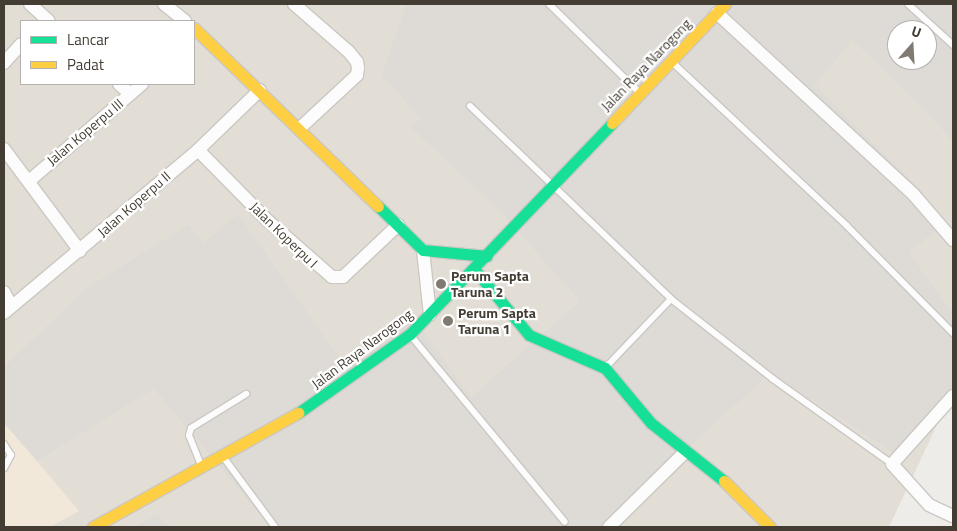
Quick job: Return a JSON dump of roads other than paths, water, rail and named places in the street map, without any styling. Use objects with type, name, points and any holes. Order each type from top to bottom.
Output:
[{"type":"main road","name":"Jalan Raya Narogong","points":[[93,527],[223,458],[299,413],[410,334],[487,256],[670,60],[721,9]]},
{"type":"main road","points":[[196,33],[300,128],[423,250],[487,256]]},
{"type":"main road","points":[[474,269],[529,335],[605,368],[636,408],[686,452],[713,471],[770,527]]},
{"type":"street","points":[[30,4],[46,20]]},
{"type":"street","points":[[294,4],[349,52],[357,62],[358,68],[356,75],[300,128]]},
{"type":"street","points":[[171,6],[185,20]]},
{"type":"street","points":[[721,9],[914,195],[953,240]]},
{"type":"street","points":[[4,63],[20,45]]},
{"type":"street","points":[[120,85],[130,94]]},
{"type":"street","name":"Jalan Koperpu III","points":[[29,181],[141,85]]},
{"type":"street","name":"Jalan Koperpu II","points":[[8,309],[198,150],[260,90]]},
{"type":"street","points":[[4,150],[80,250]]},
{"type":"street","name":"Jalan Koperpu I","points":[[198,150],[267,220],[332,277],[343,277],[398,225]]},
{"type":"street","points":[[423,250],[430,315]]},
{"type":"street","points":[[4,292],[8,309]]},
{"type":"street","points":[[953,396],[892,464],[930,506],[953,516]]},
{"type":"street","points":[[609,527],[686,452]]},
{"type":"lane","points":[[549,4],[639,93]]},
{"type":"lane","points":[[908,4],[953,45]]},
{"type":"lane","points":[[670,60],[846,226],[953,333]]},
{"type":"lane","points":[[470,106],[554,184],[671,300],[772,379],[892,464]]},
{"type":"lane","points":[[605,368],[671,300]]},
{"type":"lane","points":[[410,334],[565,522]]},
{"type":"lane","points":[[203,468],[189,435],[191,428],[246,394]]},
{"type":"lane","points":[[4,444],[11,455],[4,468]]},
{"type":"lane","points":[[223,458],[275,527]]},
{"type":"place","name":"Perum Sapta Taruna 2","points":[[441,284]]},
{"type":"place","name":"Perum Sapta Taruna 1","points":[[448,321]]}]
